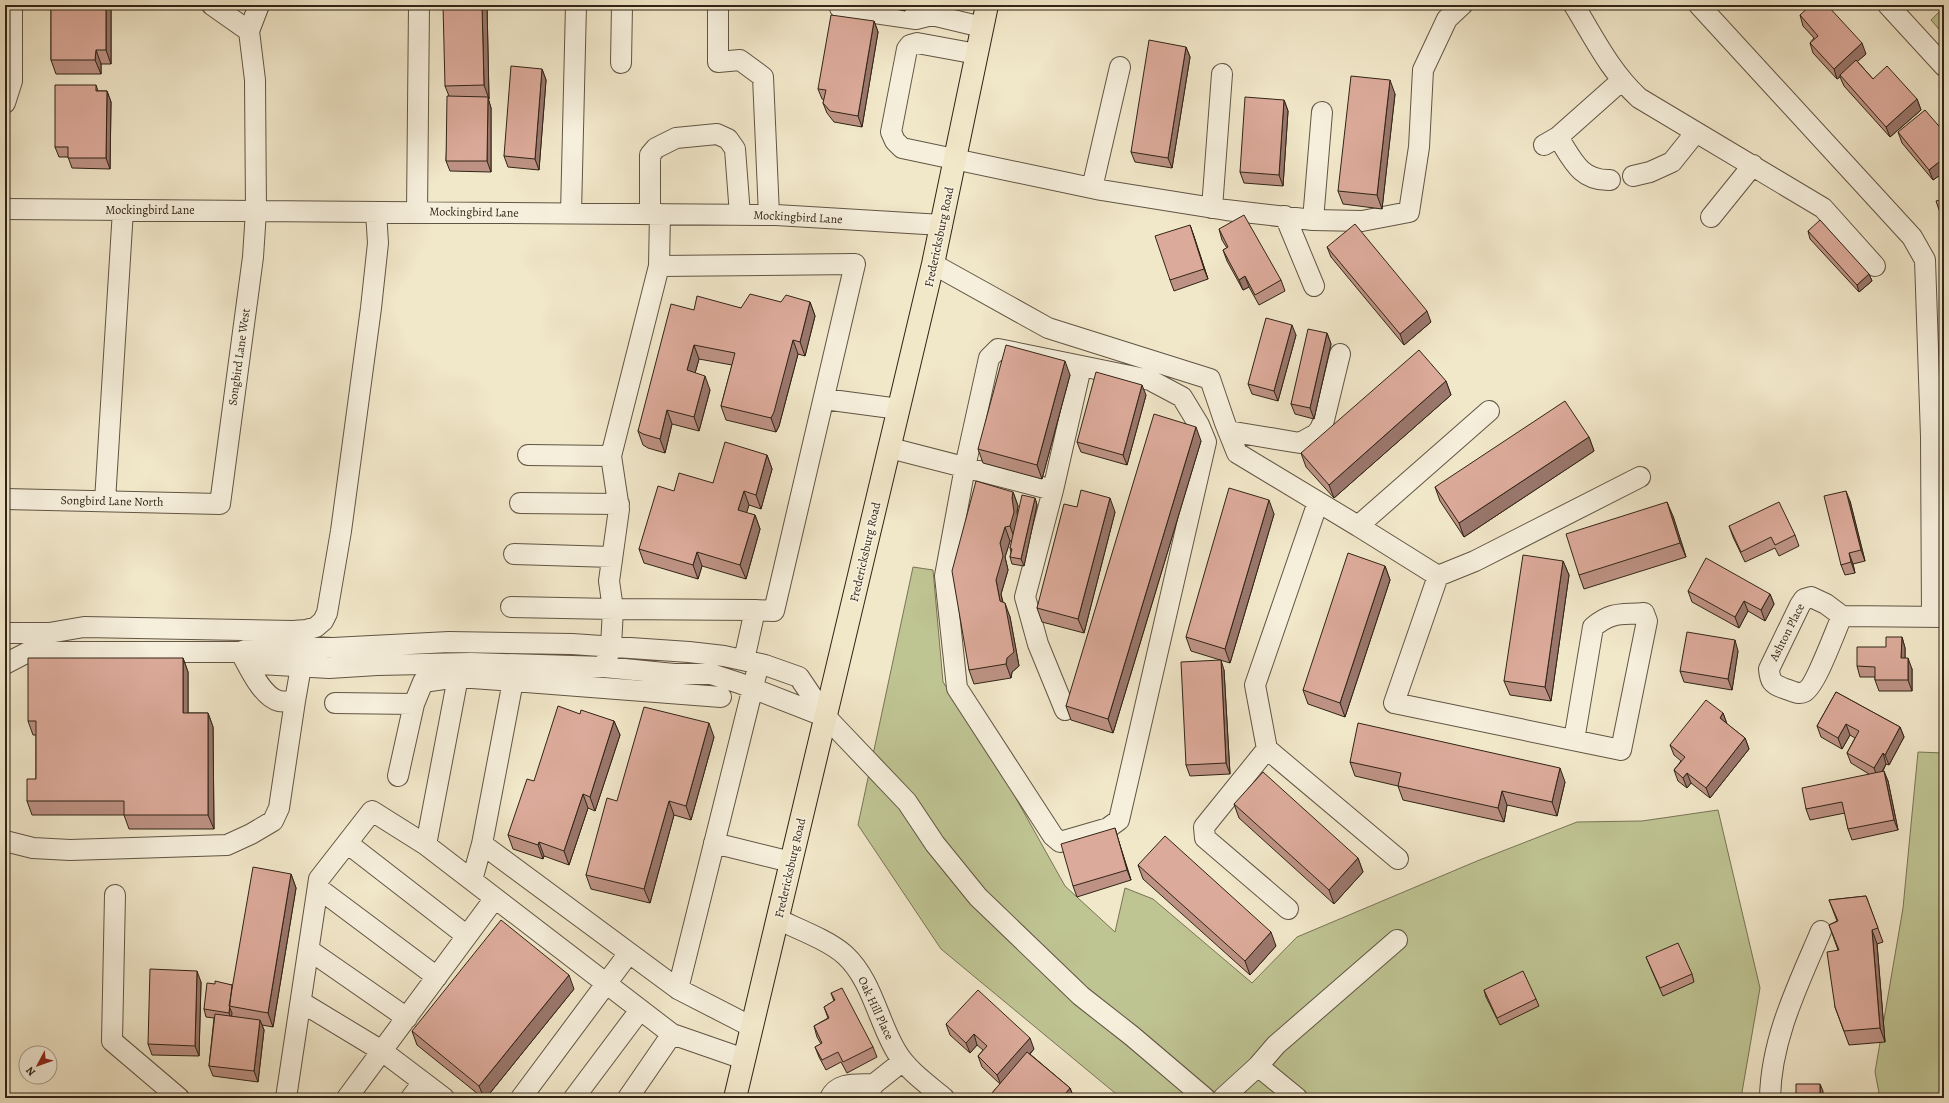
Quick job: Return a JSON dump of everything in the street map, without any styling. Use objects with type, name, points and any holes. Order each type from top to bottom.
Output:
[{"type":"main road","name":"Fredericksburg Road","points":[[735,1098],[942,225],[987,5]]},
{"type":"street","points":[[5,103],[12,81],[12,5]]},
{"type":"street","points":[[212,5],[249,31],[258,5]]},
{"type":"street","points":[[417,212],[419,5]]},
{"type":"street","points":[[571,213],[576,5]]},
{"type":"street","points":[[621,63],[622,5]]},
{"type":"street","points":[[718,5],[718,62],[740,60],[763,78],[769,215]]},
{"type":"street","points":[[841,5],[840,8],[917,12],[982,27]]},
{"type":"street","points":[[977,54],[917,43],[910,45],[907,49],[892,120],[891,132],[895,141],[902,148],[1092,188],[1212,208],[1313,220],[1362,221],[1410,212],[1419,147],[1423,70],[1448,18],[1462,5]]},
{"type":"street","points":[[1574,5],[1600,50],[1621,81],[1639,98],[1823,208],[1875,266]]},
{"type":"street","points":[[1699,5],[1912,237],[1926,260],[1938,617],[1842,616]]},
{"type":"street","points":[[1888,5],[1944,66]]},
{"type":"street","name":"Songbird Lane West","points":[[220,504],[253,257],[256,211],[255,80],[249,31]]},
{"type":"street","points":[[1092,188],[1120,67]]},
{"type":"street","points":[[1212,208],[1222,74]]},
{"type":"street","points":[[1610,180],[1598,181],[1587,176],[1551,141],[1621,81]]},
{"type":"street","points":[[1313,220],[1322,112]]},
{"type":"street","points":[[1633,176],[1650,172],[1672,162],[1696,132]]},
{"type":"street","points":[[601,688],[604,667],[611,646],[613,609],[608,581],[619,504],[611,456],[660,266],[650,155],[656,148],[676,138],[718,134],[728,139],[735,149],[740,215]]},
{"type":"street","points":[[1711,216],[1753,165]]},
{"type":"street","name":"Mockingbird Lane","points":[[5,209],[769,215],[942,225]]},
{"type":"street","points":[[105,501],[123,210]]},
{"type":"street","points":[[5,633],[49,633],[84,627],[293,631],[306,630],[316,627],[323,621],[327,613],[338,552],[370,308],[378,233],[376,212]]},
{"type":"street","points":[[1285,216],[1314,286]]},
{"type":"street","points":[[511,607],[774,611],[855,264],[660,266]]},
{"type":"street","points":[[933,264],[1048,328],[1210,379],[1237,454],[1358,526],[1438,576]]},
{"type":"street","points":[[998,349],[1081,367],[1150,380],[1182,398],[1206,442],[1119,820],[1108,828],[1060,842],[1053,836],[957,688],[945,576],[965,467],[989,358],[998,349]]},
{"type":"street","points":[[1228,432],[1300,443],[1316,434],[1324,420],[1340,354]]},
{"type":"street","points":[[1065,710],[1038,644],[1025,597],[1053,490],[1081,367]]},
{"type":"street","points":[[824,399],[899,409]]},
{"type":"street","points":[[1358,526],[1489,411]]},
{"type":"street","points":[[890,448],[1053,490]]},
{"type":"street","points":[[528,455],[611,456]]},
{"type":"street","points":[[1574,740],[1593,627],[1605,618],[1615,614],[1644,613],[1647,621],[1621,750],[1394,703],[1438,576],[1475,561],[1640,478]]},
{"type":"street","name":"Songbird Lane North","points":[[5,498],[220,504]]},
{"type":"street","points":[[1318,502],[1255,685],[1267,749],[1398,859]]},
{"type":"street","points":[[520,503],[619,504]]},
{"type":"street","points":[[514,554],[612,557]]},
{"type":"street","name":"Ashton Place","points":[[1811,597],[1826,604],[1842,616],[1814,681],[1806,691],[1802,693],[1796,692],[1774,685],[1770,680],[1769,669],[1804,599],[1811,597]]},
{"type":"street","points":[[678,989],[753,688],[751,662],[755,610]]},
{"type":"street","points":[[5,664],[28,652],[240,652],[260,645],[333,648],[460,642],[517,642],[611,646],[689,652],[751,662],[799,678],[826,717],[907,802],[935,844],[978,897],[1081,996],[1132,1036],[1205,1098]]},
{"type":"street","points":[[426,845],[459,670],[460,642]]},
{"type":"street","points":[[5,841],[32,848],[70,850],[227,846],[252,834],[273,821],[279,808],[304,647]]},
{"type":"street","points":[[240,652],[260,664],[302,667],[329,668],[377,665],[459,670],[604,667],[674,674],[711,674],[753,688],[826,717]]},
{"type":"street","points":[[240,652],[256,680],[269,696],[278,701],[295,701]]},
{"type":"street","points":[[398,776],[414,704],[423,682],[459,670],[513,681],[721,698]]},
{"type":"street","points":[[472,880],[482,844],[513,681]]},
{"type":"street","points":[[335,703],[414,704]]},
{"type":"street","points":[[1267,749],[1204,827],[1205,838],[1288,909]]},
{"type":"street","points":[[286,1098],[319,879],[372,811],[426,845],[672,1034],[744,1059]]},
{"type":"street","points":[[347,843],[467,936]]},
{"type":"street","points":[[714,843],[791,862]]},
{"type":"street","points":[[482,844],[678,989],[752,1027]]},
{"type":"street","points":[[318,888],[437,977]]},
{"type":"street","points":[[115,895],[112,1041],[179,1098]]},
{"type":"street","points":[[347,1098],[496,898]]},
{"type":"street","name":"Oak Hill Place","points":[[777,919],[846,955],[858,970],[874,1001],[886,1032],[903,1061],[944,1098]]},
{"type":"street","points":[[1770,1098],[1772,1063],[1784,1022],[1821,931]]},
{"type":"street","points":[[1223,1098],[1258,1066],[1276,1045],[1397,940]]},
{"type":"street","points":[[309,950],[407,1018]]},
{"type":"street","points":[[521,1098],[629,953]]},
{"type":"street","points":[[301,1002],[382,1051],[444,1098]]},
{"type":"street","points":[[574,1098],[640,1010]]},
{"type":"street","points":[[628,1098],[672,1034]]},
{"type":"street","points":[[830,1098],[834,1091],[843,1085],[870,1091],[903,1061]]},
{"type":"street","points":[[1258,1066],[1297,1098]]},
{"type":"street","points":[[411,1098],[423,1082]]},
{"type":"green space","points":[[1944,7],[1944,35],[1931,20]]},
{"type":"green space","points":[[913,567],[933,570],[943,682],[1008,784],[1065,886],[1115,932],[1125,888],[1153,899],[1252,983],[1297,937],[1477,861],[1577,822],[1642,821],[1718,810],[1760,988],[1741,1098],[1121,1098],[941,949],[858,825]]},
{"type":"green space","points":[[1918,752],[1944,753],[1944,1098],[1880,1098],[1875,1072],[1903,908]]},
{"type":"building","points":[[51,5],[106,5],[106,50],[96,50],[95,60],[51,60]]},
{"type":"building","points":[[443,5],[482,5],[484,85],[445,86]]},
{"type":"building","points":[[1811,5],[1827,5],[1862,43],[1834,69],[1810,43],[1818,36],[1800,15]]},
{"type":"building","points":[[831,15],[874,21],[858,116],[830,111],[823,103],[826,90],[818,89]]},
{"type":"building","points":[[1149,40],[1186,47],[1168,158],[1131,152]]},
{"type":"building","points":[[1856,60],[1873,79],[1887,66],[1917,99],[1886,127],[1840,75]]},
{"type":"building","points":[[511,66],[542,69],[535,159],[504,156]]},
{"type":"building","points":[[1351,76],[1390,80],[1377,195],[1338,191]]},
{"type":"building","points":[[55,85],[96,85],[96,91],[107,91],[106,158],[68,158],[68,147],[55,147]]},
{"type":"building","points":[[447,96],[488,97],[487,161],[446,161]]},
{"type":"building","points":[[1245,97],[1284,100],[1279,175],[1240,172]]},
{"type":"building","points":[[1925,110],[1944,132],[1944,168],[1939,162],[1929,170],[1898,132]]},
{"type":"building","points":[[1944,199],[1944,224],[1936,201]]},
{"type":"building","points":[[1244,215],[1281,280],[1255,295],[1245,276],[1239,280],[1223,250],[1228,247],[1219,229]]},
{"type":"building","points":[[1820,220],[1869,274],[1857,285],[1808,231]]},
{"type":"building","points":[[1355,224],[1427,311],[1400,334],[1327,247]]},
{"type":"building","points":[[1190,225],[1204,269],[1170,280],[1155,236]]},
{"type":"building","points":[[750,294],[781,302],[786,295],[810,302],[800,342],[793,340],[774,412],[771,418],[721,406],[735,353],[694,345],[687,370],[705,376],[694,417],[667,410],[660,439],[638,431],[671,304],[694,310],[697,296],[741,308]]},
{"type":"building","points":[[1266,318],[1292,325],[1274,391],[1248,384]]},
{"type":"building","points":[[1308,329],[1327,333],[1310,408],[1291,404]]},
{"type":"building","points":[[1006,345],[1065,361],[1037,465],[978,449]]},
{"type":"building","points":[[1419,350],[1446,381],[1329,485],[1301,453]]},
{"type":"building","points":[[1096,372],[1142,385],[1123,455],[1077,442]]},
{"type":"building","points":[[1565,401],[1589,437],[1459,523],[1435,487]]},
{"type":"building","points":[[1154,414],[1196,427],[1108,719],[1066,706]]},
{"type":"building","points":[[725,442],[767,455],[756,495],[744,491],[738,510],[755,515],[740,565],[697,552],[693,565],[639,549],[658,486],[674,491],[679,473],[713,483]]},
{"type":"building","points":[[976,481],[1013,492],[1012,498],[1014,512],[1010,526],[1005,527],[1000,543],[1003,556],[996,580],[1000,601],[1005,603],[1014,652],[1007,658],[1006,664],[969,670],[952,571]]},
{"type":"building","points":[[1229,488],[1269,500],[1225,649],[1186,637]]},
{"type":"building","points":[[1081,490],[1110,498],[1078,619],[1037,608],[1064,504],[1077,507]]},
{"type":"building","points":[[1846,491],[1861,550],[1849,553],[1851,562],[1841,565],[1824,496]]},
{"type":"building","points":[[1022,495],[1035,498],[1021,559],[1010,557],[1012,549],[1010,548]]},
{"type":"building","points":[[1667,502],[1680,543],[1579,575],[1566,534]]},
{"type":"building","points":[[1779,502],[1795,535],[1775,545],[1771,537],[1741,552],[1729,526]]},
{"type":"building","points":[[1348,553],[1385,566],[1340,703],[1303,690]]},
{"type":"building","points":[[1523,555],[1563,561],[1545,687],[1504,681]]},
{"type":"building","points":[[1706,558],[1770,594],[1761,610],[1744,601],[1735,617],[1688,591]]},
{"type":"building","points":[[1687,632],[1735,640],[1728,679],[1680,671]]},
{"type":"building","points":[[1886,637],[1902,637],[1901,658],[1908,658],[1908,680],[1875,680],[1875,667],[1857,666],[1857,647],[1886,647]]},
{"type":"building","points":[[28,658],[183,658],[183,713],[208,713],[208,815],[124,815],[124,801],[27,801],[27,779],[36,779],[36,721],[28,721]]},
{"type":"building","points":[[1221,660],[1226,763],[1186,765],[1181,662]]},
{"type":"building","points":[[1941,678],[1944,678],[1944,709],[1940,709]]},
{"type":"building","points":[[1836,692],[1900,727],[1885,755],[1883,753],[1874,768],[1847,753],[1859,731],[1846,724],[1838,738],[1817,726]]},
{"type":"building","points":[[1706,700],[1723,713],[1720,718],[1745,738],[1706,788],[1687,773],[1683,778],[1674,770],[1685,757],[1670,745]]},
{"type":"building","points":[[558,706],[580,714],[581,710],[614,721],[590,797],[583,794],[564,851],[539,842],[538,845],[508,835],[527,779],[534,781]]},
{"type":"building","points":[[644,707],[709,723],[686,806],[669,801],[644,889],[586,875],[607,798],[617,801]]},
{"type":"building","points":[[1358,723],[1560,768],[1552,802],[1502,791],[1498,808],[1398,786],[1401,773],[1350,762]]},
{"type":"building","points":[[1884,771],[1894,820],[1848,829],[1842,802],[1806,809],[1802,788]]},
{"type":"building","points":[[1263,772],[1358,858],[1329,890],[1234,804]]},
{"type":"building","points":[[1115,828],[1127,870],[1073,886],[1061,844]]},
{"type":"building","points":[[1165,836],[1271,932],[1245,961],[1138,865]]},
{"type":"building","points":[[253,867],[291,874],[268,1013],[229,1006]]},
{"type":"building","points":[[1866,896],[1878,928],[1872,930],[1880,1028],[1844,1031],[1835,1007],[1827,952],[1839,950],[1829,925],[1838,921],[1829,900]]},
{"type":"building","points":[[501,920],[569,975],[479,1086],[412,1031]]},
{"type":"building","points":[[1678,943],[1692,974],[1660,988],[1646,957]]},
{"type":"building","points":[[150,969],[197,971],[195,1046],[148,1044]]},
{"type":"building","points":[[1523,971],[1536,999],[1497,1018],[1484,990]]},
{"type":"building","points":[[215,981],[232,985],[229,1013],[204,1009],[207,983],[215,984]]},
{"type":"building","points":[[842,988],[873,1047],[843,1062],[838,1052],[822,1060],[815,1047],[822,1043],[814,1026],[829,1018],[824,1007],[835,1000],[831,993]]},
{"type":"building","points":[[978,990],[1030,1038],[997,1075],[978,1056],[987,1046],[974,1034],[966,1043],[946,1024]]},
{"type":"building","points":[[215,1014],[260,1020],[254,1071],[209,1066]]},
{"type":"building","points":[[1027,1052],[1070,1088],[1062,1098],[998,1098],[992,1093]]},
{"type":"building","points":[[1796,1084],[1820,1084],[1820,1098],[1796,1098]]}]
